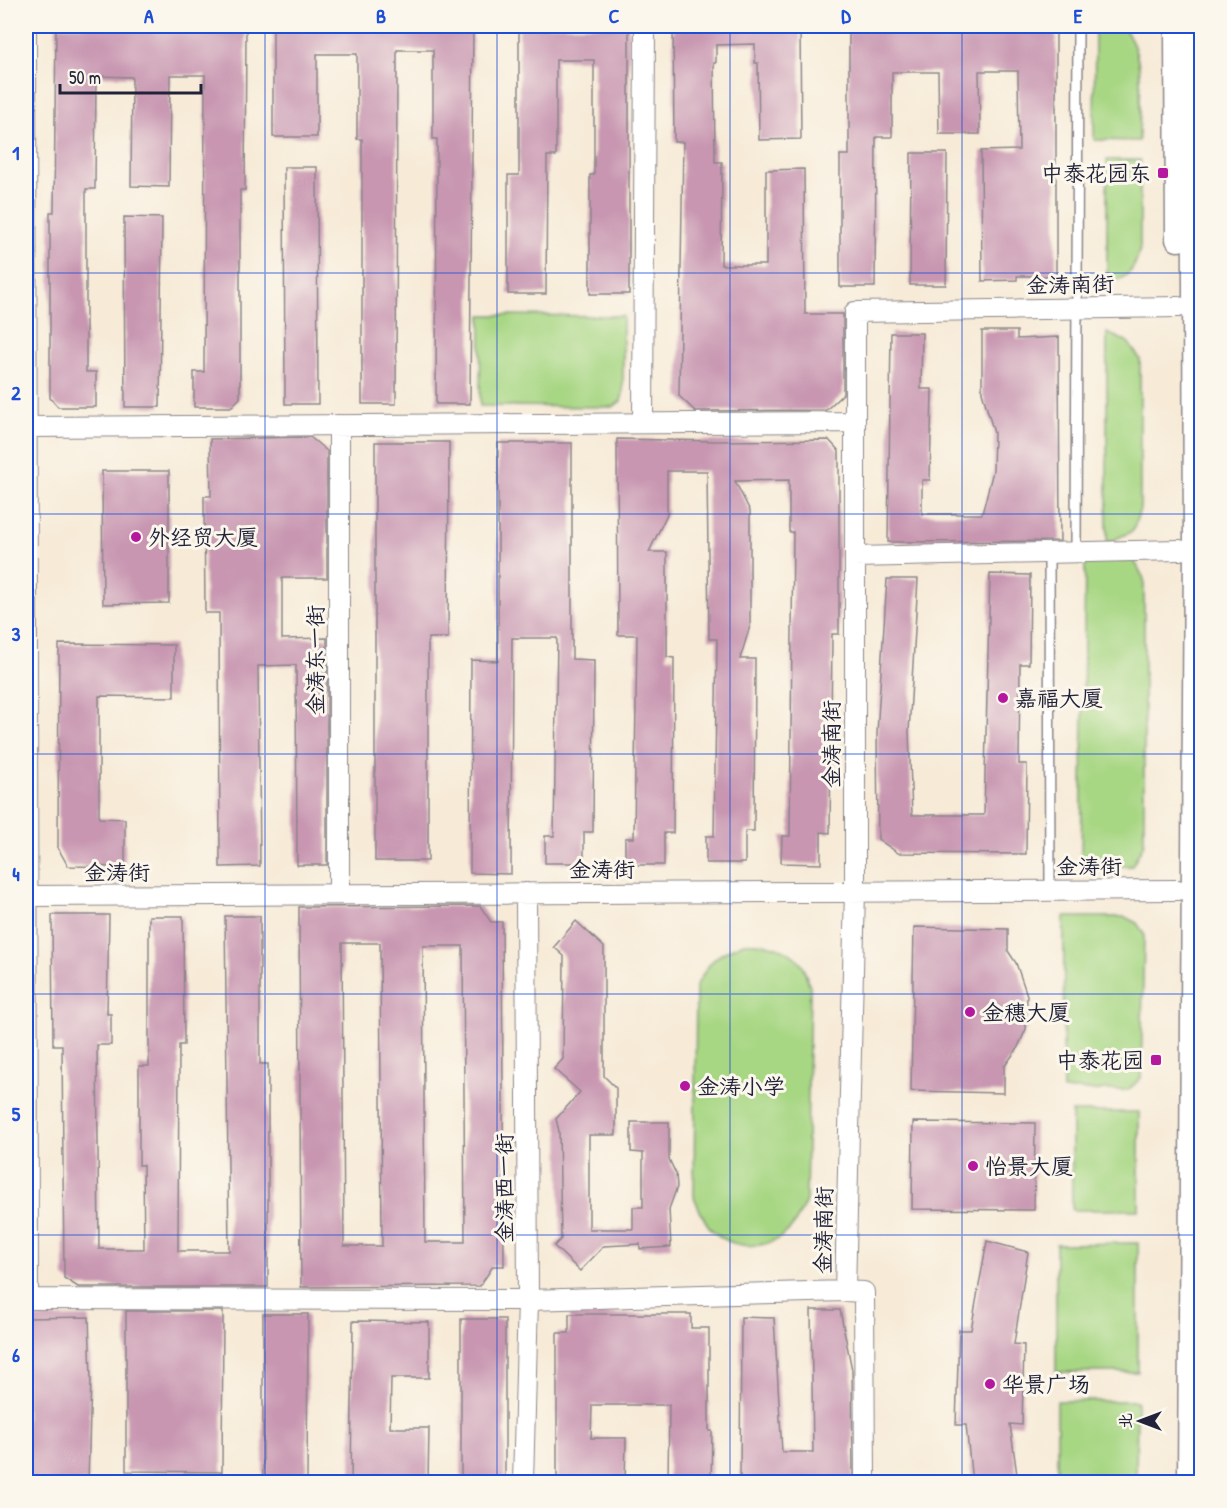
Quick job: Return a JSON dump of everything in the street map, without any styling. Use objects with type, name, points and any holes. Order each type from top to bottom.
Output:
[{"type":"street","points":[[26,26],[27,1298],[528,1300],[845,1291]]},
{"type":"street","points":[[644,423],[645,26]]},
{"type":"street","points":[[1177,26],[1179,307],[1192,549]]},
{"type":"street","points":[[1175,1482],[1192,549],[1194,26]]},
{"type":"street","name":"金涛南街","points":[[865,1482],[864,1292],[845,1291],[855,891],[855,312],[1179,307]]},
{"type":"street","points":[[27,427],[855,422]]},
{"type":"street","name":"金涛东一街","points":[[339,425],[339,894]]},
{"type":"street","points":[[855,557],[1192,549]]},
{"type":"street","points":[[1186,889],[1190,1482]]},
{"type":"street","name":"金涛街","points":[[27,896],[1186,889]]},
{"type":"street","name":"金涛西一街","points":[[523,1482],[528,1300],[526,893]]},
{"type":"lane","points":[[1076,553],[1078,26]]},
{"type":"lane","points":[[1049,553],[1050,890]]},
{"type":"green space","points":[[1095,26],[1122,26],[1136,51],[1140,80],[1139,141],[1094,140]]},
{"type":"green space","points":[[1107,160],[1140,160],[1140,249],[1130,272],[1121,279],[1107,283]]},
{"type":"green space","points":[[481,315],[623,316],[623,394],[621,401],[613,407],[480,406]]},
{"type":"green space","points":[[1107,333],[1128,342],[1140,359],[1140,509],[1133,531],[1107,543]]},
{"type":"green space","points":[[1085,560],[1134,560],[1144,579],[1144,843],[1132,866],[1081,865]]},
{"type":"green space","points":[[1064,917],[1125,917],[1137,923],[1144,934],[1141,1078],[1128,1090],[1063,1090]]},
{"type":"green space","points":[[744,943],[767,944],[790,953],[801,964],[810,986],[806,1201],[796,1222],[787,1232],[769,1242],[749,1246],[728,1241],[711,1229],[703,1218],[694,1197],[696,986],[715,959]]},
{"type":"green space","points":[[1072,1112],[1139,1112],[1139,1210],[1072,1210]]},
{"type":"green space","points":[[1138,1243],[1138,1372],[1056,1372],[1056,1244]]},
{"type":"green space","points":[[1057,1401],[1137,1401],[1136,1482],[1057,1482]]},
{"type":"building","points":[[56,26],[246,26],[245,190],[240,190],[240,398],[231,407],[194,407],[194,372],[204,372],[205,75],[170,75],[169,187],[131,186],[132,77],[96,76],[95,189],[86,189],[86,372],[96,372],[96,407],[58,407],[50,398],[50,212],[54,212]]},
{"type":"building","points":[[273,26],[473,26],[470,404],[436,404],[437,139],[433,139],[433,50],[397,50],[396,404],[362,404],[362,139],[357,139],[357,54],[317,54],[317,137],[273,137]]},
{"type":"building","points":[[519,26],[629,26],[629,294],[590,294],[590,175],[594,175],[594,60],[556,60],[556,156],[547,156],[546,294],[508,294],[508,175],[519,175]]},
{"type":"building","points":[[673,26],[800,26],[801,139],[759,140],[758,63],[755,63],[755,44],[716,45],[716,63],[714,63],[715,162],[722,162],[721,265],[766,265],[766,170],[804,169],[805,314],[843,314],[843,394],[826,410],[695,411],[679,396],[683,142],[674,142]]},
{"type":"building","points":[[849,26],[1056,26],[1056,276],[1017,276],[1017,280],[982,281],[981,151],[1019,150],[1018,71],[979,71],[980,134],[939,134],[938,72],[892,72],[892,137],[876,137],[875,287],[840,287],[840,155],[849,155]]},
{"type":"building","points":[[911,153],[947,153],[946,285],[910,285]]},
{"type":"building","points":[[284,167],[317,167],[318,404],[285,404]]},
{"type":"building","points":[[124,217],[162,218],[160,407],[125,407]]},
{"type":"building","points":[[982,331],[1017,331],[1017,339],[1059,337],[1060,541],[888,542],[891,333],[922,333],[921,389],[932,389],[930,480],[922,480],[922,514],[982,514],[993,471],[994,433],[982,392]]},
{"type":"building","points":[[310,437],[327,451],[327,578],[282,578],[282,639],[327,638],[327,865],[297,865],[296,665],[258,666],[260,866],[220,867],[219,613],[205,613],[204,496],[211,496],[210,439]]},
{"type":"building","points":[[617,439],[829,440],[839,451],[839,634],[832,634],[830,833],[821,832],[821,864],[781,863],[782,836],[790,836],[793,532],[789,532],[789,480],[735,481],[750,511],[750,626],[740,659],[755,659],[754,831],[745,831],[745,863],[706,863],[706,836],[714,836],[717,639],[709,639],[707,471],[667,471],[667,514],[649,552],[667,552],[667,657],[674,658],[673,833],[664,833],[664,865],[625,865],[625,838],[634,838],[637,635],[618,635]]},
{"type":"building","points":[[375,442],[449,442],[448,638],[428,638],[428,861],[375,861]]},
{"type":"building","points":[[498,443],[572,443],[572,659],[594,660],[593,832],[584,832],[584,863],[545,863],[545,836],[554,836],[557,638],[512,638],[511,874],[470,873],[471,660],[498,661]]},
{"type":"building","name":"外经贸大厦","points":[[102,471],[169,471],[169,603],[103,604]]},
{"type":"building","name":"嘉福大厦","points":[[990,574],[1030,575],[1029,664],[1020,664],[1019,764],[1027,764],[1026,854],[898,853],[878,839],[877,733],[887,579],[918,579],[909,732],[912,815],[984,815]]},
{"type":"building","points":[[59,644],[174,645],[174,697],[99,696],[99,818],[125,819],[125,867],[68,866],[58,848]]},
{"type":"building","points":[[480,906],[491,922],[502,922],[504,1266],[493,1266],[480,1286],[301,1287],[299,907]],"holes":[[[342,943],[380,943],[382,1246],[344,1246]],[[423,946],[463,946],[465,1242],[425,1242]]]},
{"type":"building","points":[[52,915],[109,915],[107,1014],[111,1014],[111,1045],[97,1045],[99,1249],[144,1249],[143,1165],[139,1165],[139,1066],[149,1066],[149,916],[183,916],[184,1045],[179,1045],[178,1251],[229,1251],[225,916],[260,916],[260,1064],[268,1064],[268,1287],[78,1287],[64,1278],[62,1045],[53,1045]]},
{"type":"building","points":[[576,921],[604,947],[604,1076],[616,1088],[616,1135],[589,1135],[589,1229],[633,1229],[633,1207],[643,1207],[643,1153],[631,1152],[631,1122],[669,1122],[669,1159],[676,1174],[677,1187],[669,1209],[671,1247],[640,1249],[640,1244],[604,1246],[580,1271],[554,1246],[561,1239],[559,1131],[556,1119],[580,1092],[554,1069],[563,1059],[564,956],[554,947]]},
{"type":"building","name":"金穗大厦","points":[[914,927],[1008,929],[1008,951],[1016,963],[1027,995],[1026,1029],[1017,1049],[1004,1067],[1004,1093],[911,1091]]},
{"type":"building","name":"怡景大厦","points":[[913,1122],[1035,1123],[1034,1210],[912,1209]]},
{"type":"building","name":"华景广场","points":[[987,1241],[1028,1252],[1014,1344],[1024,1345],[1022,1425],[1010,1424],[1018,1482],[972,1482],[966,1425],[956,1425],[959,1330],[971,1330]]},
{"type":"building","points":[[811,1310],[840,1310],[852,1370],[853,1482],[740,1482],[741,1317],[774,1318],[782,1452],[813,1452]]},
{"type":"building","points":[[126,1311],[223,1311],[222,1472],[126,1471]]},
{"type":"building","points":[[263,1314],[308,1314],[307,1482],[263,1482]]},
{"type":"building","points":[[569,1314],[691,1314],[691,1328],[709,1328],[711,1482],[668,1482],[669,1405],[592,1405],[591,1438],[626,1438],[625,1482],[557,1482],[557,1333],[569,1333]]},
{"type":"building","points":[[89,1317],[91,1379],[88,1482],[26,1482],[26,1318]]},
{"type":"building","points":[[461,1319],[505,1319],[505,1482],[461,1482]]},
{"type":"building","points":[[353,1321],[429,1322],[429,1378],[391,1378],[390,1428],[429,1428],[428,1482],[351,1482]]},
{"type":"place","name":"中泰花园东","points":[[1163,173]]},
{"type":"place","name":"外经贸大厦","points":[[136,537]]},
{"type":"place","name":"嘉福大厦","points":[[1003,698]]},
{"type":"place","name":"金穗大厦","points":[[970,1012]]},
{"type":"place","name":"中泰花园","points":[[1156,1060]]},
{"type":"place","name":"金涛小学","points":[[685,1086]]},
{"type":"place","name":"怡景大厦","points":[[973,1166]]},
{"type":"place","name":"华景广场","points":[[990,1384]]}]
